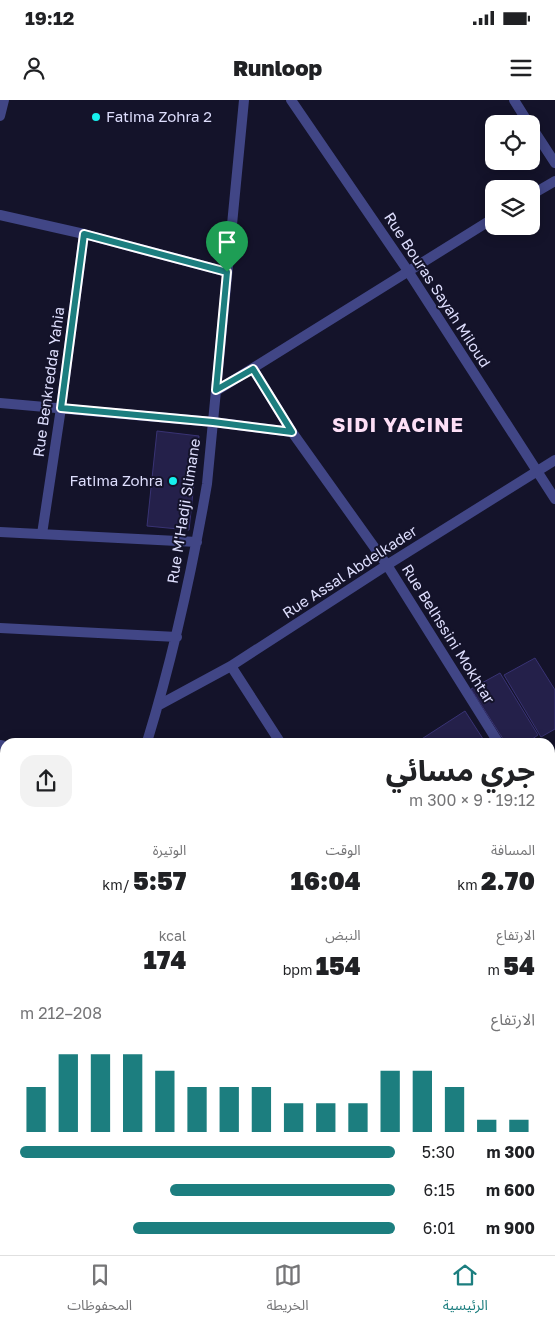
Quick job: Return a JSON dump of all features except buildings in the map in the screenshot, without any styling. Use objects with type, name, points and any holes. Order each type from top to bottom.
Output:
[{"type":"street","points":[[0,116],[4,100]]},
{"type":"street","name":"Rue M'Hadji Slimane","points":[[148,738],[177,637],[207,484],[244,100]]},
{"type":"street","name":"Rue Bouras Sayah Miloud","points":[[291,100],[408,271],[555,499]]},
{"type":"street","points":[[514,100],[524,115]]},
{"type":"street","points":[[540,140],[555,163]]},
{"type":"street","points":[[540,190],[555,181]]},
{"type":"street","points":[[0,215],[84,234],[227,272]]},
{"type":"street","points":[[216,390],[253,369],[485,224]]},
{"type":"street","name":"Rue Benkredda Yahia","points":[[42,534],[84,234]]},
{"type":"street","name":"Rue Belhssini Mokhtar","points":[[253,369],[292,432],[387,565],[495,738]]},
{"type":"street","points":[[0,403],[213,422],[292,432]]},
{"type":"street","name":"Rue Assal Abdelkader","points":[[159,705],[230,666],[555,460]]},
{"type":"street","points":[[0,532],[197,542]]},
{"type":"street","points":[[0,628],[177,637]]},
{"type":"street","points":[[230,666],[277,738]]},
{"type":"place","name":"Fatima Zohra 2","points":[[96,117]]},
{"type":"place","name":"Fatima Zohra","points":[[173,481]]},
{"type":"district","name":"SIDI YACINE","points":[[398,425]]},
{"type":"route","points":[[84,234],[227,272],[216,390],[253,369],[292,432],[213,422],[61,408],[84,234]]}]
